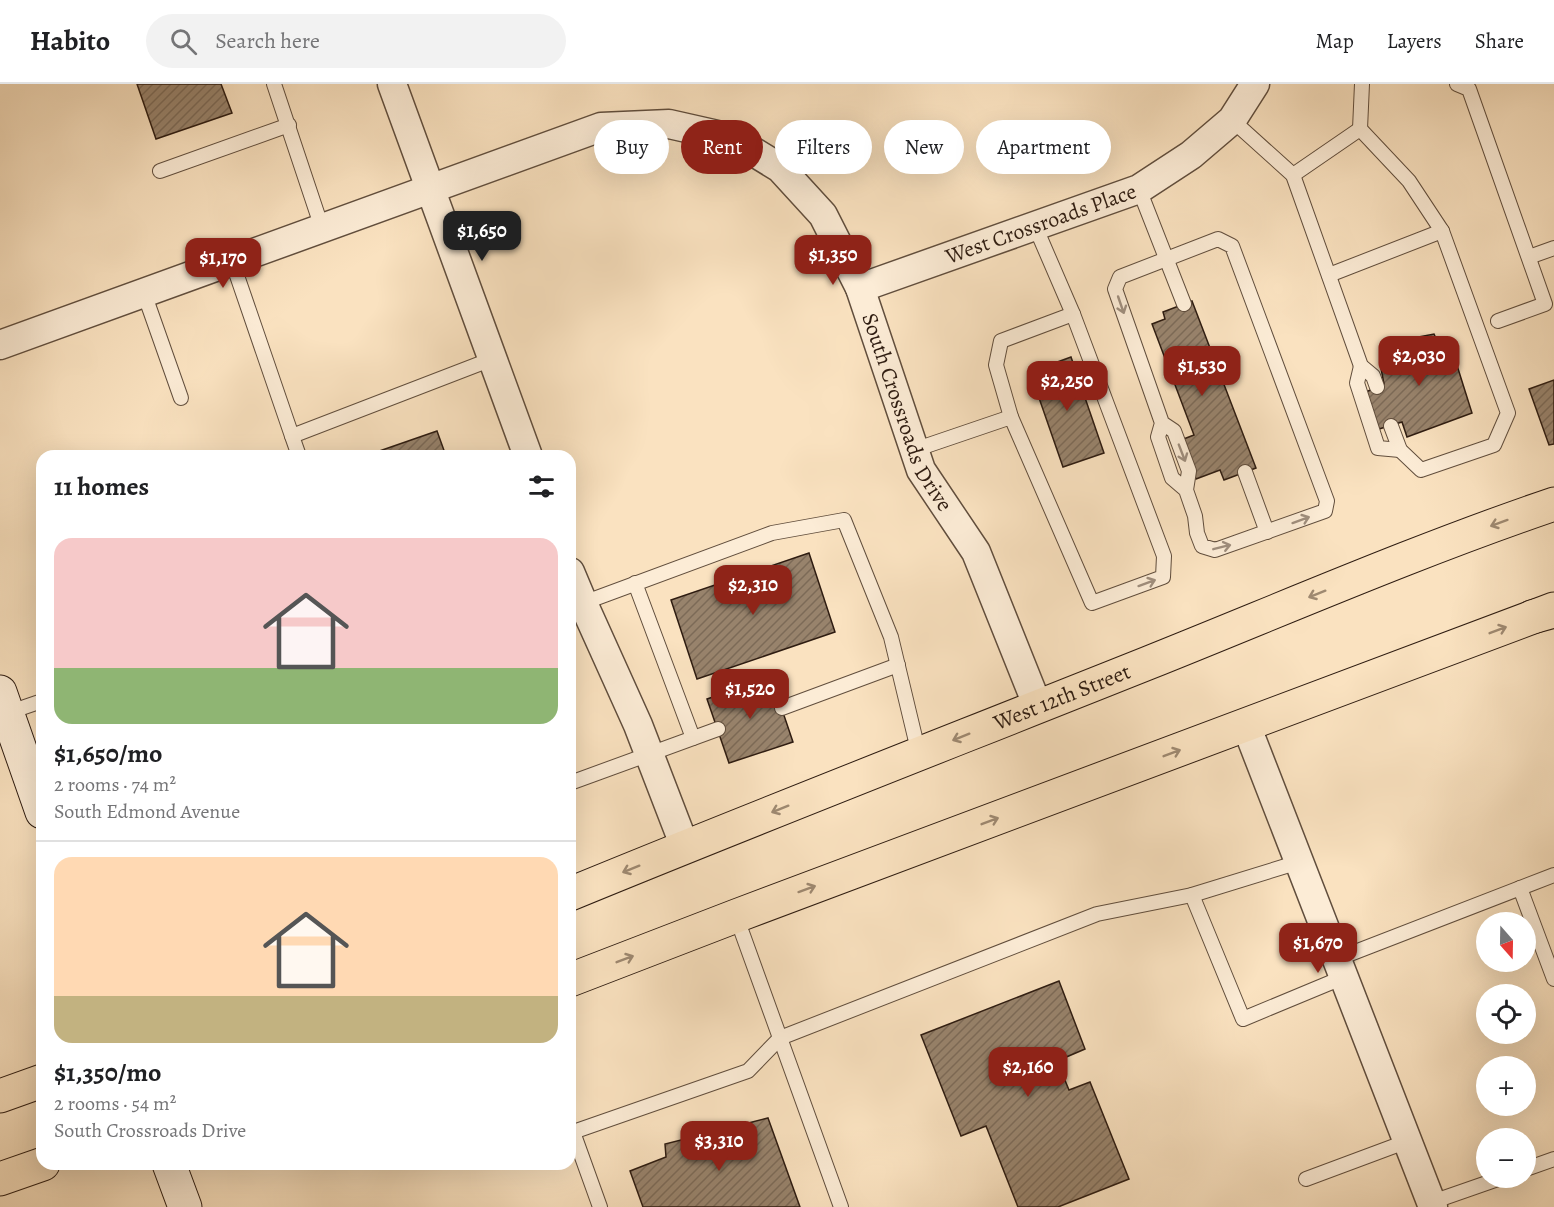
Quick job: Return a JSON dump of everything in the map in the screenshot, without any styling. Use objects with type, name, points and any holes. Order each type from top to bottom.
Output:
[{"type":"main road","name":"West 12th Street","points":[[576,892],[1374,570],[1554,504]]},
{"type":"main road","points":[[576,978],[1547,612]]},
{"type":"main road","points":[[0,1096],[36,1083]]},
{"type":"main road","points":[[0,1179],[36,1166]]},
{"type":"street","points":[[392,84],[526,450]]},
{"type":"street","name":"West Crossroads Place","points":[[860,288],[1139,189],[1191,155],[1232,120],[1255,84]]},
{"type":"street","name":"South Crossroads Drive","points":[[0,345],[601,127],[669,124],[731,138],[780,168],[823,215],[860,288],[921,470],[976,552],[1038,707]]},
{"type":"street","points":[[576,586],[638,725],[685,847]]},
{"type":"street","points":[[4,703],[36,795]]},
{"type":"street","points":[[1246,725],[1432,1205]]},
{"type":"street","points":[[171,1170],[185,1207]]},
{"type":"lane","points":[[274,84],[322,228]]},
{"type":"lane","points":[[1362,84],[1360,129],[1409,181],[1442,231],[1508,413],[1494,445],[1421,470],[1400,450],[1391,426]]},
{"type":"lane","points":[[1457,84],[1469,89],[1545,304],[1498,321]]},
{"type":"lane","points":[[1232,120],[1293,175],[1361,366],[1373,376],[1377,387]]},
{"type":"lane","points":[[160,171],[289,125]]},
{"type":"lane","points":[[1293,175],[1360,129]]},
{"type":"lane","points":[[1139,189],[1184,304]]},
{"type":"lane","points":[[1035,226],[1073,314],[1164,556],[1163,577],[1092,603],[1011,417],[996,364],[1001,341],[1073,314]]},
{"type":"lane","points":[[1329,275],[1442,231]]},
{"type":"lane","points":[[1218,239],[1232,246],[1327,501],[1325,512],[1215,550],[1202,546],[1186,490],[1189,471],[1174,431],[1162,423],[1115,289],[1120,277],[1166,258],[1218,239]]},
{"type":"lane","points":[[1528,257],[1554,248]]},
{"type":"lane","points":[[232,261],[297,450]]},
{"type":"lane","points":[[144,292],[181,398]]},
{"type":"lane","points":[[292,436],[492,359]]},
{"type":"lane","points":[[1361,366],[1357,383],[1378,448],[1400,450]]},
{"type":"lane","points":[[915,450],[1011,417]]},
{"type":"lane","points":[[1245,472],[1267,532]]},
{"type":"lane","points":[[583,603],[772,532],[844,520],[891,637],[919,754]]},
{"type":"lane","points":[[636,583],[693,738]]},
{"type":"lane","points":[[782,708],[898,665]]},
{"type":"lane","points":[[4,703],[36,701]]},
{"type":"lane","points":[[576,781],[718,729]]},
{"type":"lane","points":[[576,1131],[748,1071],[780,1038],[1097,914],[1192,895],[1299,862]]},
{"type":"lane","points":[[1192,895],[1243,1020],[1340,968],[1554,875]]},
{"type":"lane","points":[[1520,888],[1554,979]]},
{"type":"lane","points":[[736,916],[841,1207]]},
{"type":"lane","points":[[576,1140],[600,1207]]},
{"type":"lane","points":[[1306,1179],[1408,1141]]},
{"type":"lane","points":[[1536,1165],[1554,1159]]},
{"type":"lane","points":[[1432,1205],[1476,1188]]},
{"type":"building","points":[[137,84],[221,84],[232,113],[156,139]]},
{"type":"building","points":[[1192,301],[1256,468],[1224,480],[1220,470],[1196,479],[1181,440],[1194,435],[1152,324],[1165,319],[1163,312]]},
{"type":"building","points":[[1434,334],[1438,343],[1449,340],[1472,413],[1407,437],[1402,422],[1379,429],[1366,392],[1384,384],[1380,363],[1386,359],[1382,352],[1408,339]]},
{"type":"building","points":[[1071,357],[1104,453],[1063,467],[1030,372]]},
{"type":"building","points":[[1554,380],[1554,444],[1549,445],[1529,389]]},
{"type":"building","points":[[437,431],[444,450],[382,450]]},
{"type":"building","points":[[809,553],[835,632],[697,679],[671,600]]},
{"type":"building","points":[[771,677],[793,742],[729,763],[707,699]]},
{"type":"building","points":[[1059,981],[1085,1049],[1057,1061],[1069,1090],[1090,1082],[1129,1179],[1058,1207],[1018,1207],[986,1126],[961,1136],[921,1035]]},
{"type":"building","points":[[768,1118],[800,1207],[643,1207],[630,1171],[666,1157],[665,1144]]}]
